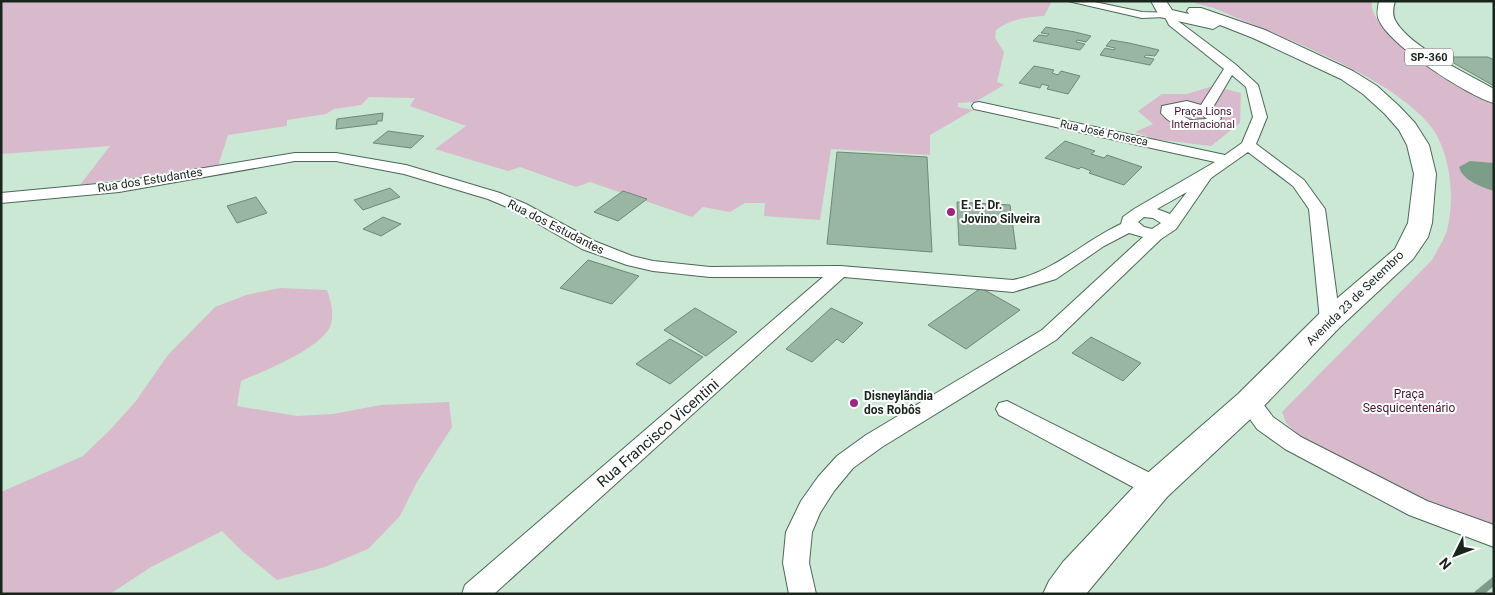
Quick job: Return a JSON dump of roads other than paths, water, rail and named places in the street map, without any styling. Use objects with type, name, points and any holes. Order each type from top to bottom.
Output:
[{"type":"street","points":[[1073,1],[1142,15],[1178,15],[1216,24],[1275,42]]},
{"type":"street","name":"SP-360","points":[[1387,1],[1385,14],[1388,22],[1404,40],[1494,97]]},
{"type":"street","points":[[1163,230],[1138,231],[1130,226],[1128,221],[1140,212],[1211,172],[1248,145],[1260,117],[1252,85],[1178,15]]},
{"type":"street","name":"Avenida 23 de Setembro","points":[[1063,594],[1077,574],[1155,487],[1249,402],[1330,320],[1404,254],[1415,237],[1420,223],[1425,174],[1418,145],[1408,127],[1370,90],[1347,75],[1219,18],[1178,15]]},
{"type":"street","points":[[1205,110],[1231,67]]},
{"type":"street","name":"Rua José Fonseca","points":[[979,106],[1228,160]]},
{"type":"street","points":[[1248,145],[1299,182],[1311,196],[1317,209],[1330,320]]},
{"type":"street","name":"Rua dos Estudantes","points":[[1,198],[119,186],[295,157],[336,157],[406,170],[494,196],[520,207],[588,245],[627,260],[676,270],[710,272],[840,271],[1012,286],[1053,274],[1099,241],[1130,226]]},
{"type":"street","points":[[803,594],[796,562],[799,532],[815,500],[845,462],[874,441],[1050,335],[1163,230],[1211,172]]},
{"type":"street","points":[[1140,212],[1158,214],[1169,220],[1163,230]]},
{"type":"street","name":"Rua Francisco Vicentini","points":[[475,594],[840,271]]},
{"type":"street","points":[[1249,402],[1266,423],[1293,443],[1418,508],[1494,536]]},
{"type":"street","points":[[1007,409],[1155,487]]},
{"type":"waterway","points":[[1478,594],[1494,581]]},
{"type":"place","name":"E. E. Dr. Jovino Silveira","points":[[951,212]]},
{"type":"place","name":"Disneylãndia dos Robôs","points":[[854,403]]},
{"type":"park label","name":"Praça Lions Internacional","points":[[1203,117]]},
{"type":"park label","name":"Praça Sesquicentenário","points":[[1409,401]]}]
